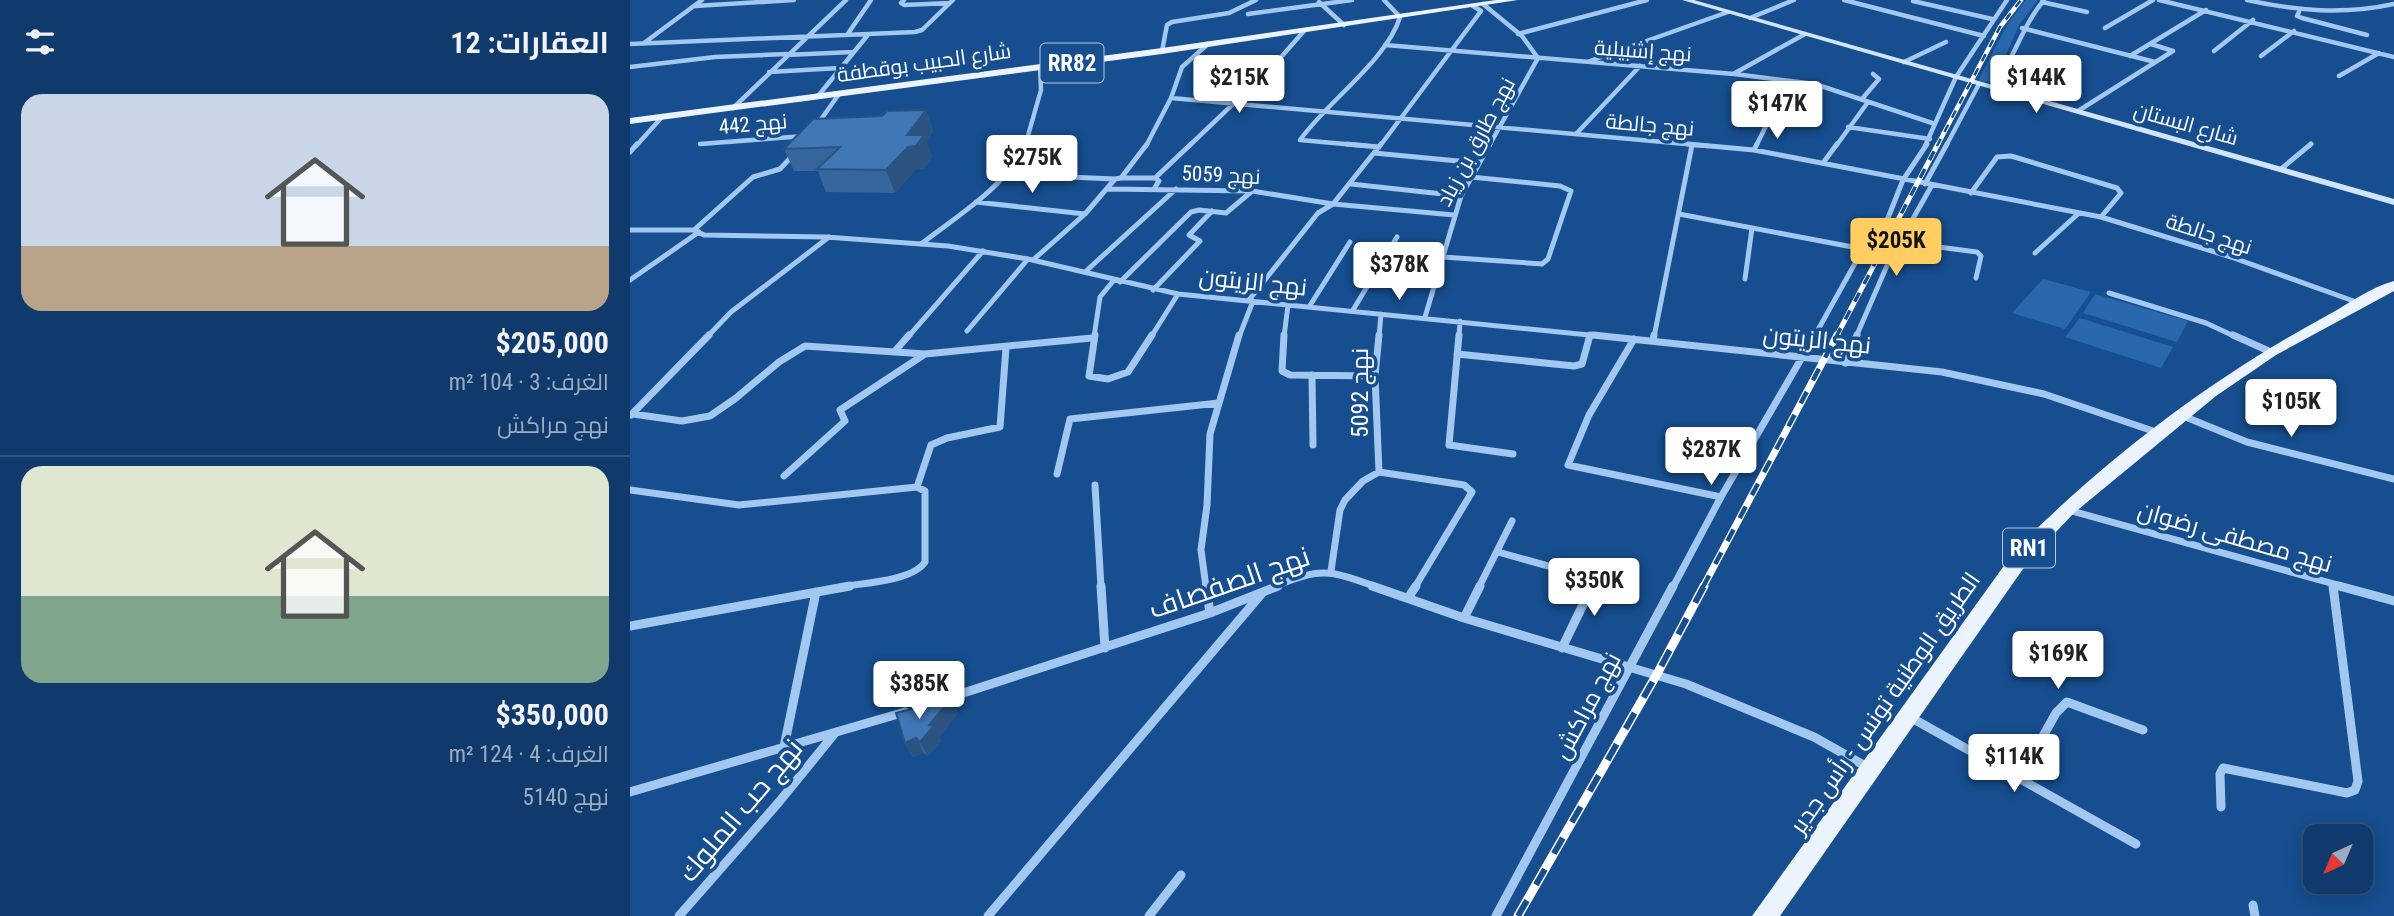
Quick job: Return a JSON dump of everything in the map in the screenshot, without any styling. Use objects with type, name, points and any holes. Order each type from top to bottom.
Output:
[{"type":"main road","name":"شارع الحبيب بوقطفة","points":[[630,121],[1162,51],[1514,0]]},
{"type":"main road","name":"شارع البستان","points":[[1686,0],[2394,202]]},
{"type":"main road","points":[[2003,76],[2006,83],[2032,98]]},
{"type":"main road","name":"الطريق الوطنية تونس - رأس جدير","points":[[1765,916],[2023,554],[2067,509],[2160,433],[2271,352],[2394,285]]},
{"type":"street","points":[[644,43],[702,0]]},
{"type":"street","points":[[695,6],[794,0]]},
{"type":"street","points":[[733,108],[846,0]]},
{"type":"street","points":[[847,35],[871,0]]},
{"type":"street","points":[[904,0],[901,3],[904,5],[951,1]]},
{"type":"street","points":[[1162,51],[1167,25],[1172,22],[1229,13],[1256,0]]},
{"type":"street","points":[[1317,0],[1344,25]]},
{"type":"street","points":[[1248,14],[1352,0]]},
{"type":"street","points":[[1378,147],[1302,142],[1301,139],[1385,45],[1400,23],[1400,17],[1384,0]]},
{"type":"street","points":[[1518,33],[1647,0]]},
{"type":"street","points":[[1750,18],[1794,0]]},
{"type":"street","points":[[1844,0],[1984,36]]},
{"type":"street","name":"نهج مراكش","points":[[1496,916],[1721,498],[1754,446],[1863,248],[1888,218],[1903,180],[1930,139],[1956,77],[2007,0]]},
{"type":"street","points":[[2105,28],[2153,0]]},
{"type":"street","points":[[2159,0],[2253,20],[2394,57]]},
{"type":"street","points":[[2250,0],[2299,12],[2352,13],[2394,4]]},
{"type":"street","points":[[630,44],[808,35],[867,36],[922,30],[951,1]]},
{"type":"street","points":[[1913,1],[1992,19]]},
{"type":"street","points":[[1993,87],[2003,76],[2022,28],[2043,1],[2088,12]]},
{"type":"street","points":[[1210,613],[1201,550],[1210,463],[1210,434],[1251,301],[1318,213],[1333,204],[1351,184],[1481,11],[1478,5]]},
{"type":"street","name":"نهج طارق بن زياد","points":[[1425,317],[1461,196],[1502,127],[1538,58],[1537,53],[1518,33],[1478,5]]},
{"type":"street","points":[[2130,56],[2206,10]]},
{"type":"street","points":[[1586,62],[1728,12]]},
{"type":"street","points":[[2299,12],[2297,16],[2302,18],[2367,35]]},
{"type":"street","points":[[2214,51],[2253,20]]},
{"type":"street","points":[[2022,28],[2155,62]]},
{"type":"street","points":[[1045,176],[1155,178],[1275,64],[1304,31]]},
{"type":"street","points":[[2261,56],[2294,31]]},
{"type":"street","points":[[1734,74],[1805,34]]},
{"type":"street","points":[[818,96],[867,36]]},
{"type":"street","points":[[1904,62],[1945,42]]},
{"type":"street","points":[[967,331],[1030,259],[1085,215],[1145,148],[1171,98],[1182,67],[1208,44]]},
{"type":"street","points":[[2078,111],[2172,49],[2151,44]]},
{"type":"street","name":"نهج إشبيلية","points":[[1385,45],[1734,74],[1824,86],[1935,124]]},
{"type":"street","points":[[630,67],[715,58],[853,52]]},
{"type":"street","points":[[2339,76],[2379,53]]},
{"type":"street","points":[[1576,134],[1640,66]]},
{"type":"street","points":[[921,245],[976,202],[1023,153],[1041,90],[1040,67]]},
{"type":"street","points":[[769,72],[841,68]]},
{"type":"street","points":[[1862,99],[1879,79],[1872,74]]},
{"type":"street","points":[[1783,116],[1803,83]]},
{"type":"street","points":[[1845,363],[1900,242],[1979,84]]},
{"type":"street","points":[[630,280],[696,231],[753,177],[779,169],[810,136],[839,94]]},
{"type":"street","name":"نهج جالطة","points":[[1171,98],[1754,150],[2101,217],[2231,257],[2359,303]]},
{"type":"street","points":[[1823,163],[1868,102]]},
{"type":"street","points":[[630,152],[662,117]]},
{"type":"street","points":[[1754,150],[1766,126]]},
{"type":"street","points":[[1848,127],[1930,139]]},
{"type":"street","name":"نهج 442","points":[[700,145],[810,136]]},
{"type":"street","points":[[2281,169],[2311,144]]},
{"type":"street","points":[[1653,341],[1692,145]]},
{"type":"street","points":[[1374,153],[1479,163]]},
{"type":"street","points":[[1971,193],[1994,159],[2001,155],[2011,156],[2117,188],[2121,193],[2101,217]]},
{"type":"street","points":[[1443,257],[1542,264],[1548,259],[1571,191],[1559,186],[1471,177]]},
{"type":"street","points":[[1154,188],[1159,181],[1155,178]]},
{"type":"street","points":[[1351,184],[1461,196]]},
{"type":"street","name":"نهج 5059","points":[[1107,190],[1154,188],[1252,191],[1333,204],[1454,215]]},
{"type":"street","points":[[1085,272],[1176,189]]},
{"type":"street","points":[[1178,294],[1125,374],[1097,379],[1089,376],[1092,338],[1100,297],[1191,212],[1226,213],[1252,191]]},
{"type":"street","points":[[976,202],[1085,215]]},
{"type":"street","points":[[1153,290],[1200,241],[1188,235],[1212,211]]},
{"type":"street","points":[[2035,253],[2079,213]]},
{"type":"street","points":[[1679,214],[1863,248]]},
{"type":"street","points":[[1745,279],[1752,228]]},
{"type":"street","name":"نهج الزيتون","points":[[630,230],[696,231],[704,235],[829,237],[983,251],[1030,259],[1178,294],[1425,317],[1942,372],[2006,384],[2083,406],[2160,433]]},
{"type":"street","points":[[632,415],[715,327],[757,290],[829,237]]},
{"type":"street","points":[[1353,310],[1397,237]]},
{"type":"street","points":[[1309,307],[1350,242]]},
{"type":"street","points":[[1900,242],[1977,253],[1981,256],[1976,278]]},
{"type":"street","points":[[895,351],[983,251]]},
{"type":"street","points":[[2109,293],[2206,323],[2271,352]]},
{"type":"street","points":[[1288,305],[1281,368],[1290,375],[1375,376]]},
{"type":"street","name":"نهج 5092","points":[[1379,472],[1375,376],[1381,314]]},
{"type":"street","points":[[1460,321],[1449,445],[1513,453]]},
{"type":"street","points":[[1457,354],[1574,366],[1582,364],[1590,335]]},
{"type":"street","points":[[632,415],[699,420],[714,414],[790,354],[805,346],[925,354],[1092,338]]},
{"type":"street","points":[[1634,339],[1589,415],[1568,465],[1721,498]]},
{"type":"street","points":[[917,487],[931,445],[1000,427],[1006,348]]},
{"type":"street","points":[[784,477],[845,421],[840,410],[925,354]]},
{"type":"street","points":[[1312,375],[1313,446]]},
{"type":"street","points":[[1057,474],[1070,419],[1219,403]]},
{"type":"street","points":[[2183,416],[2247,442],[2394,479]]},
{"type":"street","points":[[1331,571],[1340,510],[1345,500],[1363,481],[1379,472],[1464,485],[1472,492],[1408,598]]},
{"type":"street","points":[[1095,485],[1105,648]]},
{"type":"street","points":[[630,490],[739,505],[917,487],[925,491],[925,562],[920,570],[630,626]]},
{"type":"street","name":"نهج مصطفى رضوان","points":[[2067,509],[2394,601]]},
{"type":"street","points":[[1464,618],[1512,521]]},
{"type":"street","points":[[1498,552],[1594,581],[1562,648]]},
{"type":"street","name":"نهج الصفصاف","points":[[630,792],[835,733],[1105,648],[1210,613],[1265,589],[1312,573],[1331,571],[1464,618],[1686,684],[1814,737],[1871,770]]},
{"type":"street","points":[[2221,807],[2220,774],[2223,768],[2347,793],[2355,790],[2358,781],[2333,584]]},
{"type":"street","points":[[988,916],[1265,589]]},
{"type":"street","points":[[784,747],[816,592]]},
{"type":"street","points":[[2019,779],[2056,713],[2067,702],[2143,730]]},
{"type":"street","points":[[1909,716],[2136,844]]},
{"type":"street","name":"نهج حب الملوك","points":[[679,916],[779,802],[835,733]]},
{"type":"street","points":[[1149,916],[1181,875]]},
{"type":"shaded area","points":[[2026,0],[2038,0],[2019,25],[1994,82],[1980,81],[2007,25]]},
{"type":"shaded area","points":[[2043,279],[2091,292],[2065,329],[2012,313]]},
{"type":"shaded area","points":[[2095,294],[2188,321],[2177,342],[2083,313]]},
{"type":"shaded area","points":[[2080,318],[2173,347],[2161,368],[2065,337]]},
{"type":"building","points":[[926,110],[907,135],[924,135],[916,146],[908,147],[886,170],[817,169],[840,147],[784,149],[813,119],[882,116],[887,111]]},
{"type":"building","points":[[951,699],[929,725],[934,726],[920,742],[916,738],[905,743],[896,713]]},
{"type":"railway","points":[[1937,146],[2000,27],[2021,0]]},
{"type":"railway","points":[[1836,337],[1938,144]]},
{"type":"railway","points":[[1703,587],[1837,335]]},
{"type":"railway","points":[[1518,916],[1657,674],[1704,586]]}]
